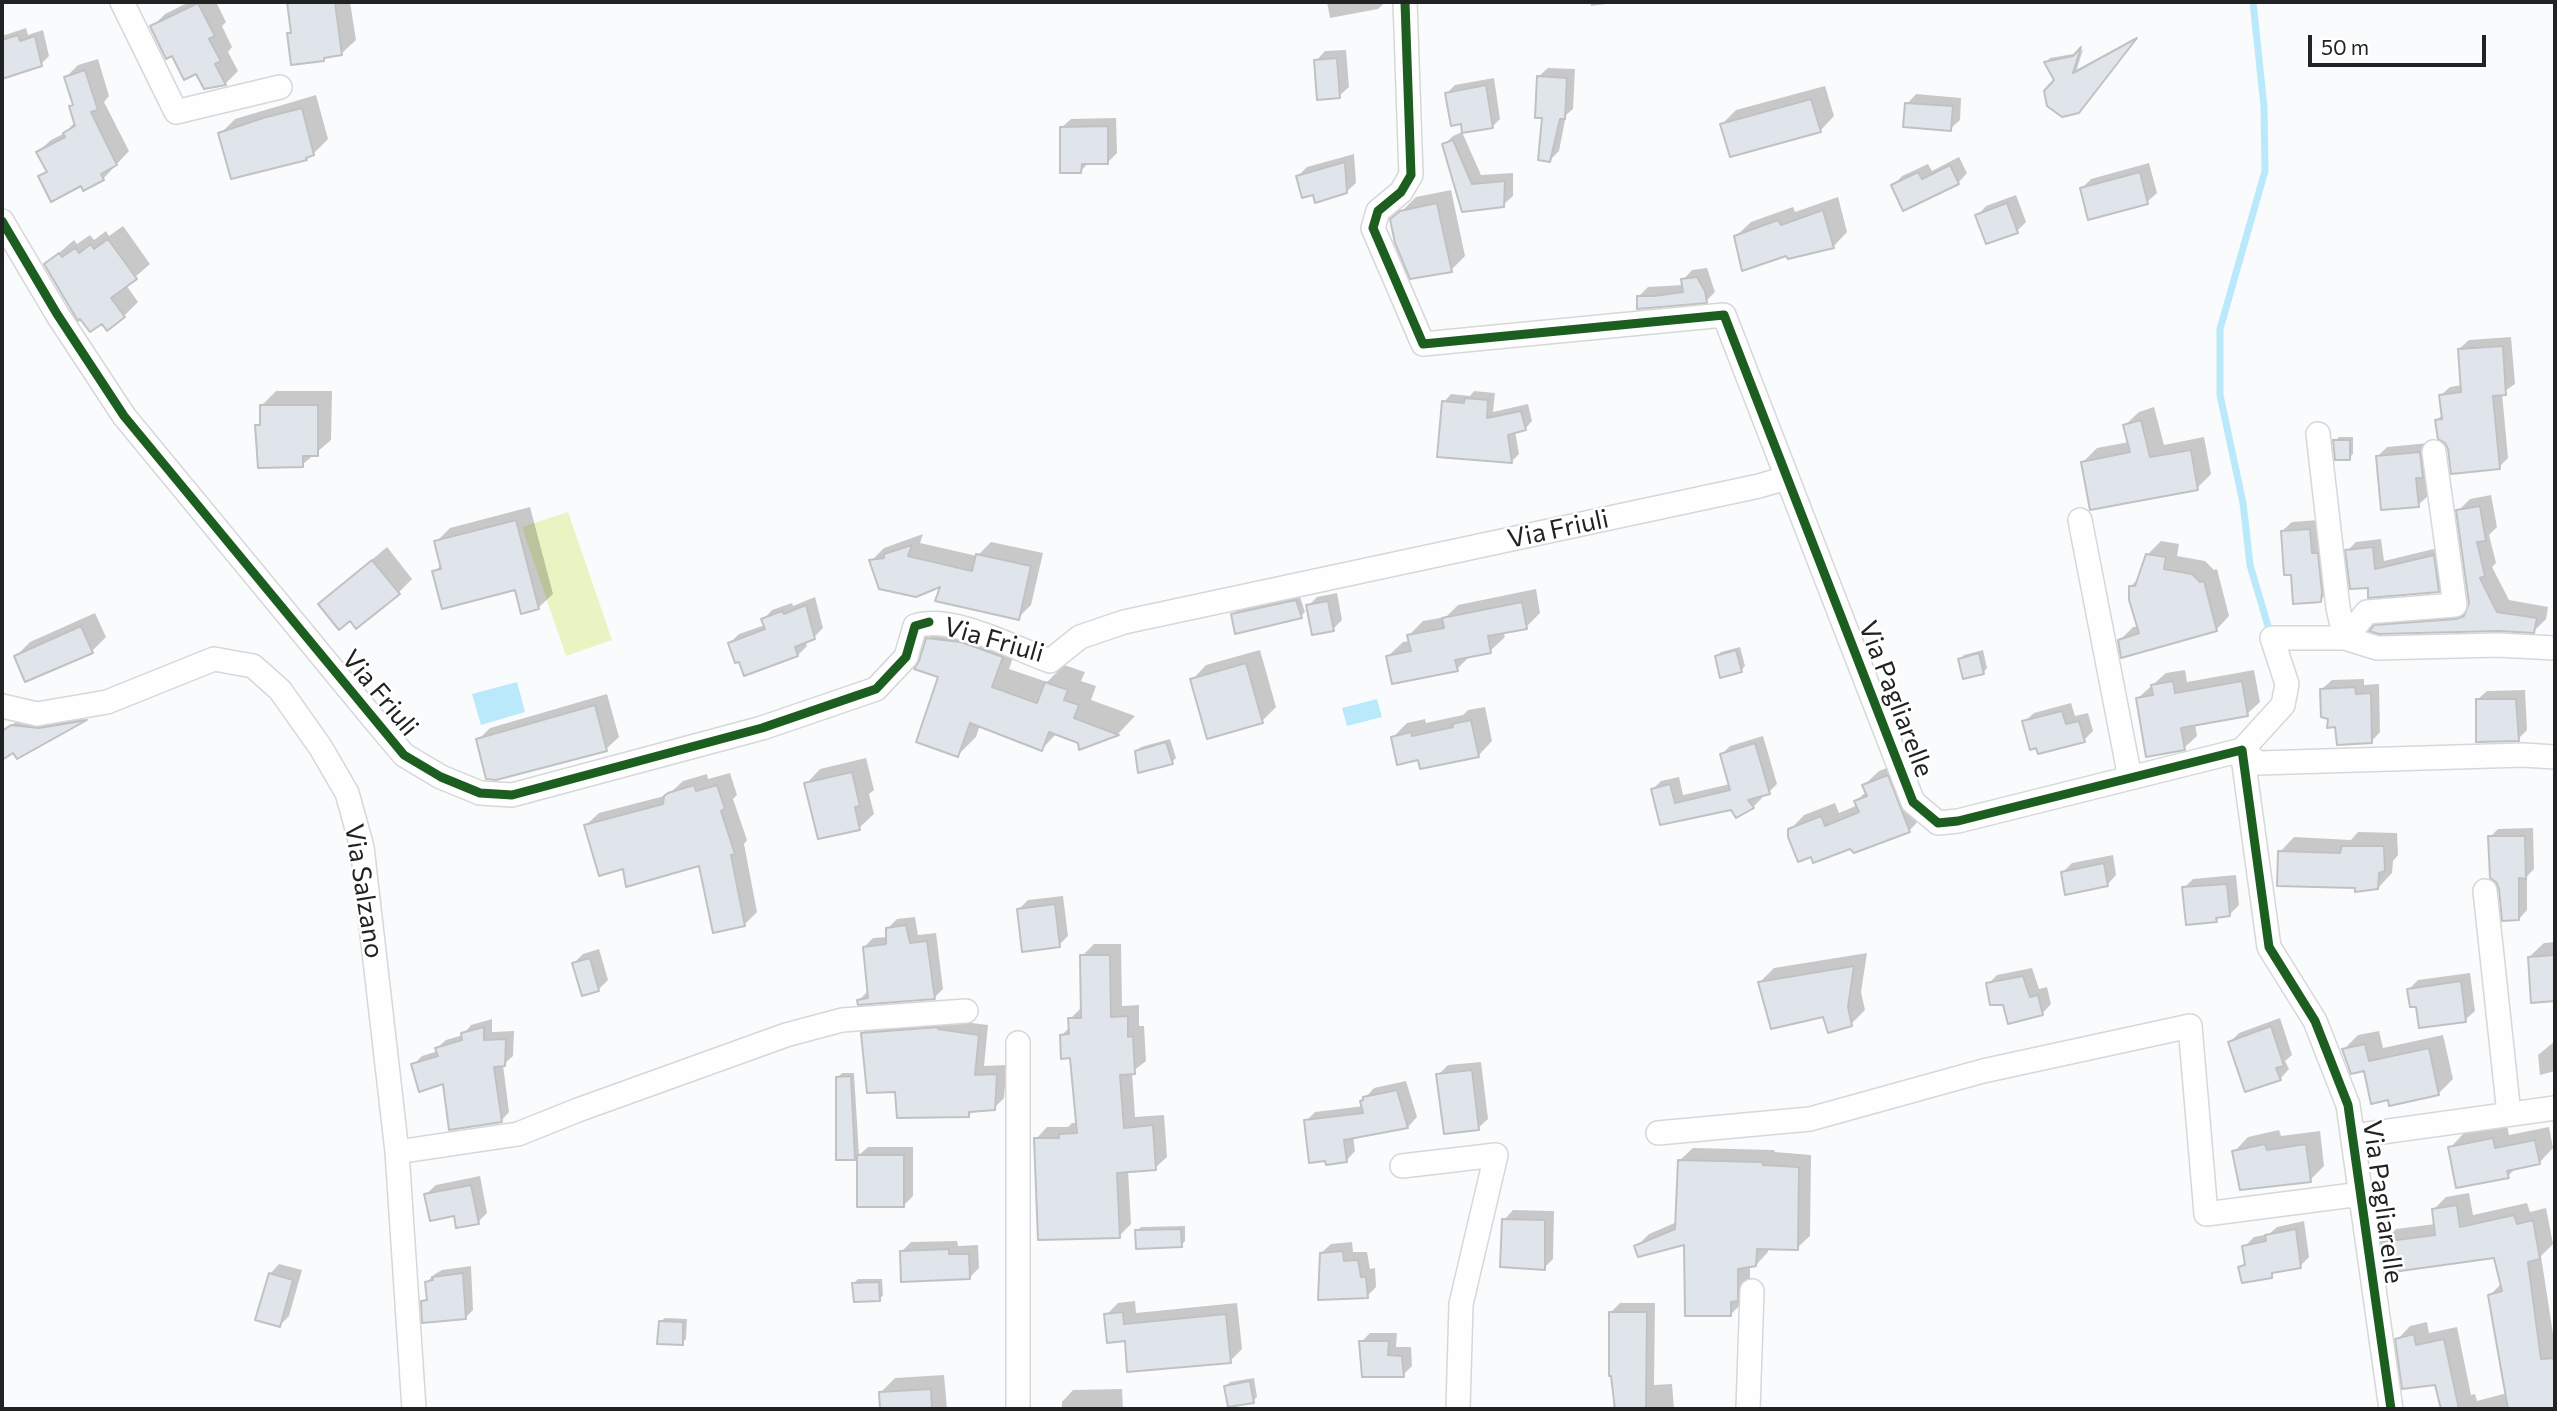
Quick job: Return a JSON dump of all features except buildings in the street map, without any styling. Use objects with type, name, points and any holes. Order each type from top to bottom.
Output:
[{"type":"street","points":[[122,2],[176,112],[280,87]]},
{"type":"street","name":"Via Pagliarelle","points":[[1405,2],[1411,175],[1401,192],[1378,211],[1373,228],[1423,344],[1724,316],[1913,802],[1938,823],[1958,821],[2242,750],[2269,947],[2315,1021],[2348,1105],[2391,1409]]},
{"type":"street","name":"Via Friuli","points":[[2,221],[57,314],[124,416],[404,755],[441,777],[480,793],[512,795],[762,728],[876,689],[906,657],[915,626],[929,622],[962,628],[1050,662],[1080,637],[1124,622],[1787,478]]},
{"type":"street","points":[[2318,434],[2338,608],[2345,638]]},
{"type":"street","points":[[2345,638],[2367,612],[2455,605],[2434,452]]},
{"type":"street","points":[[2080,520],[2130,778]]},
{"type":"street","points":[[2555,649],[2498,645],[2376,648],[2345,638],[2272,638],[2287,684],[2283,705],[2242,750],[2258,763],[2524,755],[2555,757]]},
{"type":"street","name":"Via Salzano","points":[[2,706],[37,714],[107,702],[214,659],[253,666],[280,690],[321,748],[347,793],[362,847],[397,1152],[414,1409]]},
{"type":"street","points":[[2485,891],[2509,1114]]},
{"type":"street","points":[[397,1152],[518,1134],[786,1035],[842,1020],[966,1011]]},
{"type":"street","points":[[1658,1133],[1810,1119],[1983,1071],[2190,1026],[2206,1214],[2361,1194]]},
{"type":"street","points":[[1018,1043],[1018,1409]]},
{"type":"street","points":[[2353,1136],[2555,1108]]},
{"type":"street","points":[[1402,1166],[1496,1155],[1461,1304],[1458,1409]]},
{"type":"street","points":[[1748,1409],[1752,1291]]},
{"type":"green space","points":[[568,512],[612,640],[566,656],[522,527]]},
{"type":"water","points":[[517,682],[525,712],[481,725],[472,694]]},
{"type":"water","points":[[1377,699],[1382,717],[1347,726],[1342,708]]},
{"type":"waterway","points":[[2253,2],[2264,107],[2265,171],[2220,329],[2220,395],[2243,503],[2250,565],[2268,626]]},
{"type":"cycle path","points":[[1405,2],[1411,175],[1401,192],[1378,211],[1373,228],[1423,344],[1724,315],[1913,802],[1938,823],[1958,821],[2242,750],[2269,947],[2315,1021],[2348,1105],[2391,1409]]},
{"type":"cycle path","points":[[2,221],[57,314],[124,416],[404,755],[441,777],[480,793],[512,795],[762,728],[876,689],[906,657],[915,626],[929,622]]}]
